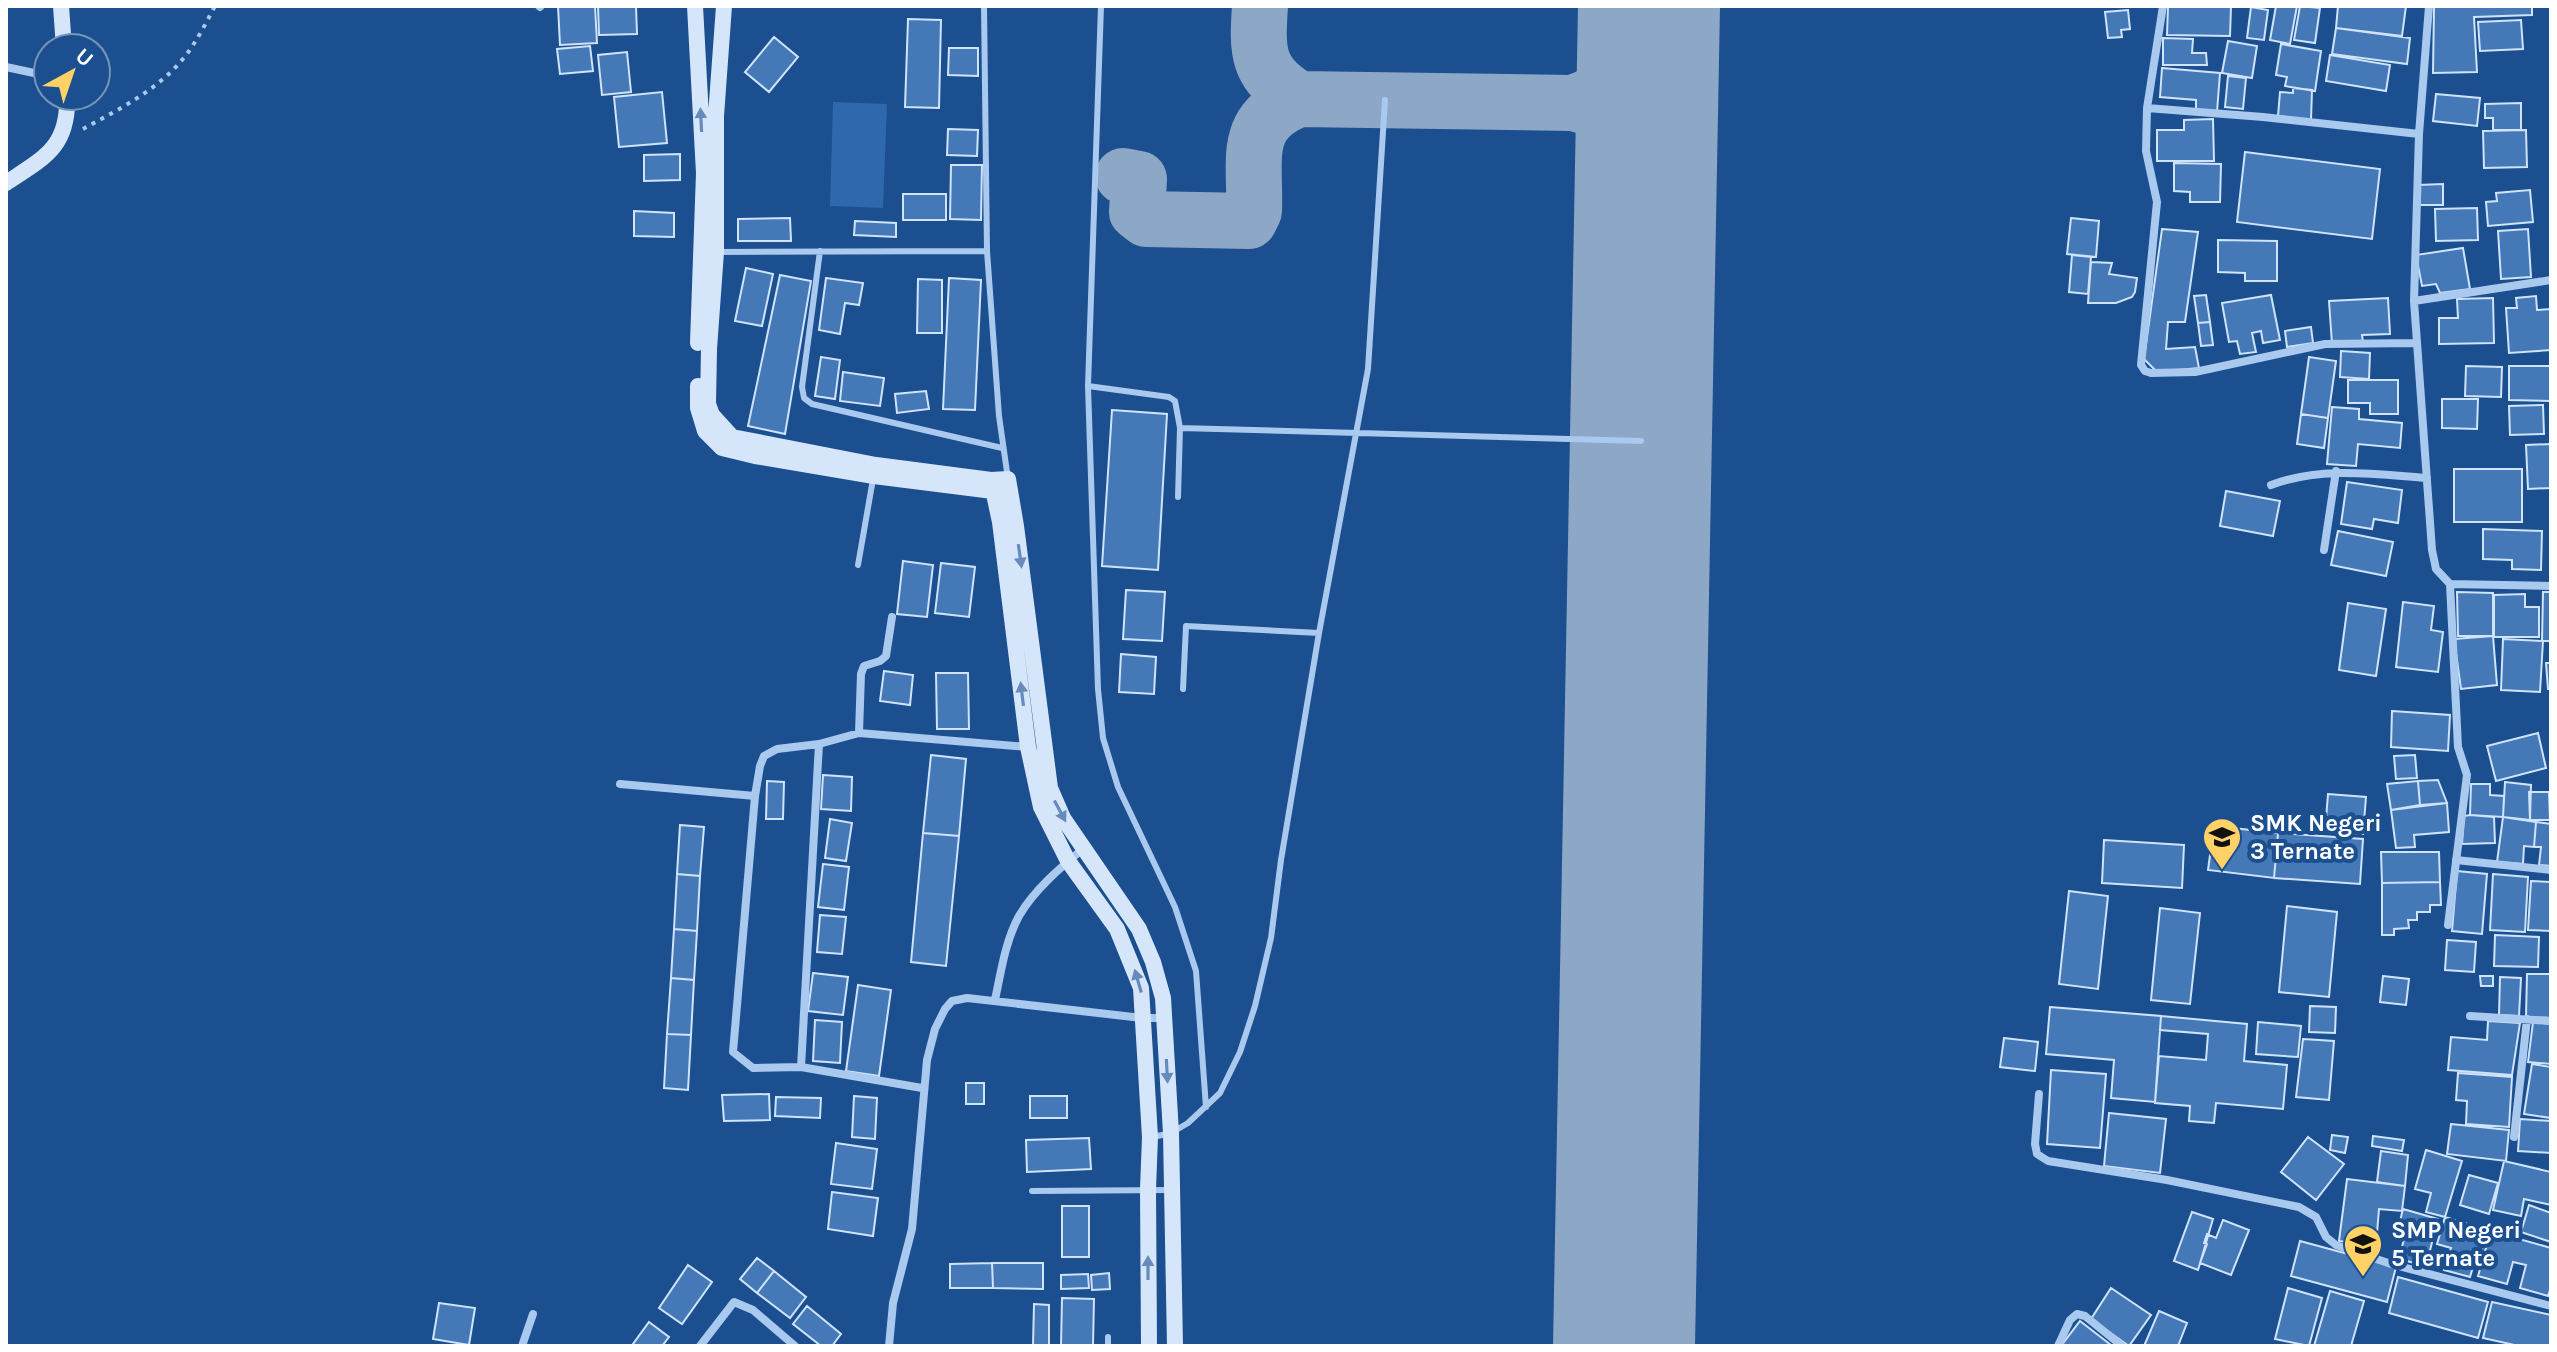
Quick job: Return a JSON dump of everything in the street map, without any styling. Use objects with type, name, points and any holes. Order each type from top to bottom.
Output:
[{"type":"street","points":[[61,6],[63,32]]},
{"type":"street","points":[[695,6],[704,173],[698,408],[710,439],[722,448],[733,451],[874,476],[1001,485]]},
{"type":"street","points":[[724,6],[716,116],[716,252],[709,349],[708,404],[712,415],[732,437],[759,444],[1001,485]]},
{"type":"street","points":[[2163,6],[2147,108],[2146,151],[2157,202],[2141,365],[2145,371],[2195,372],[2325,344],[2417,343]]},
{"type":"street","points":[[2429,6],[2419,134],[2414,301],[2432,550],[2436,569],[2450,584],[2458,747],[2467,775],[2448,925]]},
{"type":"street","points":[[6,67],[32,73]]},
{"type":"street","points":[[2147,108],[2419,134]]},
{"type":"street","points":[[6,183],[53,151],[59,141],[66,112]]},
{"type":"street","points":[[2414,301],[2551,280]]},
{"type":"street","points":[[2271,485],[2292,477],[2336,471],[2427,478]]},
{"type":"street","points":[[2324,550],[2336,471]]},
{"type":"street","points":[[1001,485],[1000,522],[1028,747],[1041,807],[1068,861],[1117,929],[1141,988],[1150,1137],[1149,1346]]},
{"type":"street","points":[[1001,485],[1050,788],[1063,818],[1139,929],[1163,998],[1171,1133],[1175,1346]]},
{"type":"street","points":[[2450,584],[2551,586]]},
{"type":"street","points":[[859,733],[861,674],[864,666],[886,656],[892,617]]},
{"type":"street","points":[[922,1088],[801,1067],[753,1068],[733,1052],[760,766],[764,756],[777,749],[819,744],[859,733],[1028,747]]},
{"type":"street","points":[[801,1067],[819,744]]},
{"type":"street","points":[[620,784],[755,796]]},
{"type":"street","points":[[995,1000],[1008,942],[1019,916],[1068,861],[1084,848]]},
{"type":"street","points":[[2456,860],[2551,870]]},
{"type":"street","points":[[889,1346],[893,1303],[912,1229],[922,1088],[935,1029],[945,1009],[952,1001],[967,998],[1164,1018]]},
{"type":"street","points":[[2470,1016],[2551,1021]]},
{"type":"street","points":[[2514,1137],[2527,1019]]},
{"type":"street","points":[[2039,1094],[2035,1144],[2037,1154],[2048,1161],[2167,1180],[2299,1207],[2316,1217],[2326,1237],[2336,1245],[2391,1264],[2551,1306]]},
{"type":"street","points":[[700,1346],[734,1302],[753,1310],[795,1346]]},
{"type":"street","points":[[522,1346],[533,1314]]},
{"type":"street","points":[[2058,1346],[2070,1320],[2077,1314],[2085,1316],[2122,1346]]},
{"type":"lane","points":[[984,6],[987,251],[1002,448],[1001,485]]},
{"type":"lane","points":[[1101,6],[1088,386],[1098,689],[1103,738],[1118,787],[1175,907],[1196,971],[1206,1108]]},
{"type":"lane","points":[[1150,1137],[1171,1133],[1206,1108],[1220,1093],[1240,1052],[1255,1006],[1271,938],[1319,633],[1368,369],[1385,100]]},
{"type":"lane","points":[[820,251],[802,387],[804,398],[812,404],[1002,448]]},
{"type":"lane","points":[[716,252],[987,251]]},
{"type":"lane","points":[[1088,386],[1169,397],[1175,401],[1180,428],[1178,497]]},
{"type":"lane","points":[[1180,428],[1641,441]]},
{"type":"lane","points":[[858,565],[874,476]]},
{"type":"lane","points":[[1183,689],[1186,626],[1319,633]]},
{"type":"lane","points":[[1032,1191],[1172,1190]]},
{"type":"lane","points":[[1108,1337],[1108,1346]]},
{"type":"path","points":[[59,141],[133,102],[163,79],[192,48],[215,6]]},
{"type":"shaded area","points":[[833,102],[887,104],[883,208],[830,206]]},
{"type":"building","points":[[558,6],[595,6],[597,43],[560,45]]},
{"type":"building","points":[[598,6],[636,6],[637,34],[599,35]]},
{"type":"building","points":[[2168,6],[2231,6],[2230,36],[2167,35]]},
{"type":"building","points":[[2276,6],[2297,6],[2290,44],[2270,40]]},
{"type":"building","points":[[2300,6],[2320,8],[2315,43],[2294,40]]},
{"type":"building","points":[[2338,6],[2406,6],[2402,36],[2336,28]]},
{"type":"building","points":[[2434,6],[2532,6],[2532,15],[2474,17],[2477,72],[2433,73]]},
{"type":"building","points":[[2251,7],[2268,10],[2264,40],[2247,38]]},
{"type":"building","points":[[2128,10],[2130,29],[2121,30],[2122,37],[2108,38],[2105,12]]},
{"type":"building","points":[[908,19],[941,20],[939,108],[905,107]]},
{"type":"building","points":[[2521,20],[2523,49],[2480,51],[2478,22]]},
{"type":"building","points":[[2336,28],[2410,38],[2407,64],[2332,54]]},
{"type":"building","points":[[774,37],[798,57],[769,92],[745,72]]},
{"type":"building","points":[[2163,38],[2193,39],[2192,53],[2206,53],[2207,65],[2163,65]]},
{"type":"building","points":[[2228,41],[2257,46],[2252,78],[2222,73]]},
{"type":"building","points":[[2281,44],[2321,51],[2315,91],[2285,86],[2287,77],[2276,75]]},
{"type":"building","points":[[590,46],[593,71],[560,74],[557,49]]},
{"type":"building","points":[[949,48],[978,48],[978,76],[948,75]]},
{"type":"building","points":[[627,52],[631,92],[602,95],[598,55]]},
{"type":"building","points":[[2330,55],[2390,65],[2386,91],[2326,81]]},
{"type":"building","points":[[2162,68],[2220,73],[2217,112],[2196,110],[2196,100],[2160,97]]},
{"type":"building","points":[[2228,76],[2246,78],[2243,109],[2225,107]]},
{"type":"building","points":[[2293,88],[2312,90],[2311,120],[2278,116],[2280,92],[2293,93]]},
{"type":"building","points":[[662,92],[667,143],[619,147],[614,97]]},
{"type":"building","points":[[2436,94],[2480,98],[2477,126],[2433,121]]},
{"type":"building","points":[[2521,103],[2521,130],[2493,130],[2493,118],[2485,118],[2485,104]]},
{"type":"building","points":[[2213,119],[2214,161],[2157,161],[2157,130],[2184,130],[2184,120]]},
{"type":"building","points":[[948,129],[978,130],[977,156],[947,155]]},
{"type":"building","points":[[2526,130],[2527,167],[2484,168],[2483,131]]},
{"type":"building","points":[[2245,152],[2380,169],[2372,239],[2237,222]]},
{"type":"building","points":[[680,154],[680,180],[644,181],[644,155]]},
{"type":"building","points":[[2174,163],[2221,164],[2220,202],[2190,202],[2190,192],[2174,191]]},
{"type":"building","points":[[951,165],[982,165],[981,220],[950,219]]},
{"type":"building","points":[[2443,184],[2443,205],[2418,205],[2418,185]]},
{"type":"building","points":[[2530,190],[2533,222],[2488,226],[2486,202],[2497,201],[2496,193]]},
{"type":"building","points":[[903,194],[946,194],[946,220],[903,220]]},
{"type":"building","points":[[2477,208],[2478,240],[2436,241],[2435,209]]},
{"type":"building","points":[[634,211],[674,213],[674,237],[634,236]]},
{"type":"building","points":[[790,218],[791,241],[738,241],[738,219]]},
{"type":"building","points":[[2071,218],[2099,221],[2096,257],[2067,254]]},
{"type":"building","points":[[855,221],[896,223],[896,237],[854,235]]},
{"type":"building","points":[[2162,229],[2198,232],[2185,322],[2168,322],[2166,349],[2195,347],[2199,368],[2157,372],[2144,359]]},
{"type":"building","points":[[2528,229],[2531,277],[2501,279],[2498,231]]},
{"type":"building","points":[[2218,240],[2277,241],[2277,281],[2245,281],[2245,273],[2218,272]]},
{"type":"building","points":[[2463,248],[2470,289],[2440,293],[2436,284],[2422,286],[2416,255]]},
{"type":"building","points":[[2072,255],[2091,257],[2088,294],[2069,292]]},
{"type":"building","points":[[2091,262],[2112,263],[2109,274],[2137,278],[2132,297],[2116,303],[2088,303]]},
{"type":"building","points":[[746,268],[773,274],[762,326],[735,321]]},
{"type":"building","points":[[780,275],[811,281],[785,434],[748,426]]},
{"type":"building","points":[[826,278],[863,283],[859,305],[845,303],[840,334],[819,330]]},
{"type":"building","points":[[949,278],[981,280],[975,410],[943,409]]},
{"type":"building","points":[[918,279],[942,280],[942,333],[917,333]]},
{"type":"building","points":[[2206,295],[2210,322],[2198,323],[2194,296]]},
{"type":"building","points":[[2271,295],[2280,340],[2263,343],[2261,331],[2252,333],[2256,352],[2240,354],[2237,341],[2229,342],[2222,303]]},
{"type":"building","points":[[2536,296],[2537,310],[2551,309],[2551,350],[2509,353],[2506,308],[2517,308],[2516,298]]},
{"type":"building","points":[[2388,298],[2390,334],[2362,335],[2363,342],[2332,344],[2329,301]]},
{"type":"building","points":[[2493,298],[2494,343],[2439,344],[2439,318],[2458,318],[2457,299]]},
{"type":"building","points":[[2210,322],[2213,345],[2201,346],[2198,323]]},
{"type":"building","points":[[2311,327],[2313,343],[2287,347],[2285,331]]},
{"type":"building","points":[[2341,351],[2370,353],[2369,379],[2340,377]]},
{"type":"building","points":[[821,357],[840,360],[835,399],[815,396]]},
{"type":"building","points":[[2309,357],[2336,361],[2328,418],[2301,414]]},
{"type":"building","points":[[2466,366],[2502,367],[2501,397],[2465,396]]},
{"type":"building","points":[[2509,366],[2551,366],[2551,401],[2509,400]]},
{"type":"building","points":[[843,372],[884,378],[880,406],[840,401]]},
{"type":"building","points":[[2348,380],[2398,380],[2398,414],[2370,414],[2370,403],[2348,403]]},
{"type":"building","points":[[926,391],[929,409],[897,413],[895,394]]},
{"type":"building","points":[[2442,399],[2478,399],[2477,429],[2442,428]]},
{"type":"building","points":[[2543,405],[2544,434],[2510,435],[2509,406]]},
{"type":"building","points":[[2332,407],[2359,409],[2359,419],[2402,423],[2400,448],[2358,444],[2356,466],[2327,464]]},
{"type":"building","points":[[1112,410],[1167,414],[1158,570],[1102,566]]},
{"type":"building","points":[[2301,414],[2328,418],[2324,448],[2297,444]]},
{"type":"building","points":[[2551,444],[2550,488],[2528,489],[2526,445]]},
{"type":"building","points":[[2454,469],[2522,469],[2522,522],[2454,522]]},
{"type":"building","points":[[2347,482],[2402,490],[2398,523],[2374,519],[2372,529],[2341,524]]},
{"type":"building","points":[[2226,491],[2280,501],[2273,536],[2220,526]]},
{"type":"building","points":[[2483,529],[2542,531],[2541,570],[2512,569],[2512,560],[2483,559]]},
{"type":"building","points":[[2338,531],[2393,542],[2386,576],[2331,565]]},
{"type":"building","points":[[903,561],[933,565],[927,617],[897,614]]},
{"type":"building","points":[[941,563],[975,567],[969,617],[935,613]]},
{"type":"building","points":[[1126,590],[1165,592],[1162,641],[1123,639]]},
{"type":"building","points":[[2457,592],[2493,593],[2493,636],[2458,636]]},
{"type":"building","points":[[2543,592],[2551,592],[2551,641],[2542,641]]},
{"type":"building","points":[[2525,594],[2525,607],[2539,607],[2539,637],[2494,637],[2494,595]]},
{"type":"building","points":[[2403,602],[2434,606],[2431,630],[2443,632],[2438,672],[2396,667]]},
{"type":"building","points":[[2348,603],[2386,609],[2376,676],[2339,670]]},
{"type":"building","points":[[2493,636],[2497,685],[2461,689],[2454,639]]},
{"type":"building","points":[[2503,639],[2543,641],[2540,692],[2501,690]]},
{"type":"building","points":[[1121,654],[1156,657],[1154,694],[1119,692]]},
{"type":"building","points":[[2546,663],[2551,663],[2551,689],[2548,689]]},
{"type":"building","points":[[884,671],[913,675],[910,705],[880,701]]},
{"type":"building","points":[[936,673],[968,673],[969,729],[937,729]]},
{"type":"building","points":[[2392,711],[2450,715],[2448,751],[2391,747]]},
{"type":"building","points":[[2538,733],[2546,768],[2496,781],[2487,746]]},
{"type":"building","points":[[931,755],[966,759],[959,836],[923,833]]},
{"type":"building","points":[[2415,755],[2417,778],[2396,779],[2394,756]]},
{"type":"building","points":[[823,775],[852,777],[851,811],[821,809]]},
{"type":"building","points":[[2438,780],[2447,803],[2420,805],[2418,781]]},
{"type":"building","points":[[767,781],[784,782],[783,819],[766,819]]},
{"type":"building","points":[[2418,781],[2420,805],[2391,810],[2387,784]]},
{"type":"building","points":[[2505,782],[2531,785],[2530,820],[2503,817]]},
{"type":"building","points":[[2471,784],[2490,784],[2490,795],[2504,796],[2503,817],[2470,815]]},
{"type":"building","points":[[2529,792],[2549,792],[2550,820],[2530,820]]},
{"type":"building","points":[[2328,794],[2366,797],[2363,834],[2325,831]]},
{"type":"building","points":[[2447,803],[2449,832],[2414,835],[2415,847],[2396,848],[2391,810]]},
{"type":"building","points":[[2464,816],[2494,817],[2495,843],[2462,844]]},
{"type":"building","points":[[2503,817],[2536,822],[2534,847],[2524,846],[2523,864],[2497,862]]},
{"type":"building","points":[[830,819],[852,823],[846,861],[825,858]]},
{"type":"building","points":[[2536,822],[2551,824],[2551,866],[2539,865],[2541,847],[2534,847]]},
{"type":"building","points":[[680,825],[704,827],[700,876],[677,874]]},
{"type":"building","points":[[2214,826],[2278,833],[2274,878],[2208,870]]},
{"type":"building","points":[[923,833],[959,836],[946,966],[911,962]]},
{"type":"building","points":[[2278,833],[2363,839],[2360,884],[2274,878]]},
{"type":"building","points":[[2104,840],[2184,845],[2182,888],[2102,883]]},
{"type":"building","points":[[2381,852],[2439,852],[2440,882],[2382,883]]},
{"type":"building","points":[[823,864],[849,867],[844,910],[818,907]]},
{"type":"building","points":[[2457,871],[2487,874],[2482,934],[2452,931]]},
{"type":"building","points":[[677,874],[700,876],[697,931],[674,929]]},
{"type":"building","points":[[2493,874],[2528,877],[2525,932],[2490,930]]},
{"type":"building","points":[[2531,881],[2551,882],[2551,931],[2528,930]]},
{"type":"building","points":[[2440,882],[2441,905],[2430,905],[2430,912],[2417,912],[2417,920],[2408,920],[2409,928],[2394,929],[2394,935],[2382,935],[2382,883]]},
{"type":"building","points":[[2069,891],[2108,896],[2098,989],[2059,984]]},
{"type":"building","points":[[2287,906],[2337,912],[2329,997],[2279,992]]},
{"type":"building","points":[[2160,908],[2200,913],[2190,1004],[2151,1000]]},
{"type":"building","points":[[820,915],[846,917],[842,954],[817,952]]},
{"type":"building","points":[[674,929],[697,931],[694,980],[671,978]]},
{"type":"building","points":[[2495,935],[2539,937],[2538,967],[2494,966]]},
{"type":"building","points":[[2447,940],[2476,942],[2474,972],[2445,970]]},
{"type":"building","points":[[813,973],[848,977],[843,1015],[808,1011]]},
{"type":"building","points":[[2527,974],[2551,974],[2551,1018],[2526,1017]]},
{"type":"building","points":[[2383,976],[2409,979],[2406,1005],[2380,1002]]},
{"type":"building","points":[[2480,976],[2493,976],[2493,986],[2481,986]]},
{"type":"building","points":[[2500,977],[2521,978],[2519,1016],[2499,1015]]},
{"type":"building","points":[[671,978],[694,980],[691,1035],[667,1034]]},
{"type":"building","points":[[858,985],[891,990],[879,1076],[846,1071]]},
{"type":"building","points":[[2310,1006],[2336,1007],[2335,1033],[2309,1032]]},
{"type":"building","points":[[2050,1007],[2161,1016],[2155,1102],[2111,1098],[2114,1060],[2046,1054]]},
{"type":"building","points":[[2161,1016],[2247,1024],[2244,1061],[2287,1065],[2283,1109],[2216,1103],[2214,1123],[2189,1121],[2190,1106],[2155,1103],[2159,1056],[2206,1060],[2208,1034],[2160,1030]]},
{"type":"building","points":[[815,1020],[842,1022],[840,1063],[813,1061]]},
{"type":"building","points":[[2488,1021],[2520,1023],[2512,1075],[2448,1070],[2451,1037],[2487,1040]]},
{"type":"building","points":[[2258,1022],[2301,1026],[2298,1057],[2256,1054]]},
{"type":"building","points":[[2533,1022],[2551,1024],[2551,1064],[2528,1062]]},
{"type":"building","points":[[667,1034],[691,1035],[688,1090],[664,1088]]},
{"type":"building","points":[[2004,1038],[2038,1042],[2035,1071],[2000,1067]]},
{"type":"building","points":[[2303,1039],[2334,1041],[2329,1100],[2296,1097]]},
{"type":"building","points":[[2532,1064],[2551,1067],[2551,1118],[2524,1114]]},
{"type":"building","points":[[2051,1070],[2106,1074],[2100,1148],[2047,1144]]},
{"type":"building","points":[[2458,1073],[2512,1077],[2509,1127],[2466,1124],[2467,1101],[2456,1100]]},
{"type":"building","points":[[966,1083],[984,1083],[984,1104],[966,1104]]},
{"type":"building","points":[[769,1094],[770,1120],[724,1121],[722,1095]]},
{"type":"building","points":[[854,1096],[877,1098],[875,1139],[852,1137]]},
{"type":"building","points":[[1030,1096],[1067,1096],[1067,1118],[1030,1118]]},
{"type":"building","points":[[776,1097],[821,1098],[820,1118],[775,1116]]},
{"type":"building","points":[[2109,1113],[2166,1119],[2160,1173],[2104,1166]]},
{"type":"building","points":[[2520,1119],[2551,1121],[2551,1153],[2518,1151]]},
{"type":"building","points":[[2451,1124],[2509,1130],[2506,1161],[2447,1154]]},
{"type":"building","points":[[2332,1135],[2348,1137],[2345,1153],[2330,1150]]},
{"type":"building","points":[[2373,1136],[2404,1140],[2402,1151],[2372,1146]]},
{"type":"building","points":[[2308,1137],[2344,1164],[2316,1200],[2281,1172]]},
{"type":"building","points":[[1089,1138],[1091,1169],[1027,1172],[1026,1140]]},
{"type":"building","points":[[836,1143],[877,1149],[872,1189],[831,1184]]},
{"type":"building","points":[[2426,1150],[2462,1161],[2445,1217],[2426,1212],[2431,1193],[2415,1189]]},
{"type":"building","points":[[2381,1151],[2408,1155],[2405,1186],[2377,1182]]},
{"type":"building","points":[[2504,1161],[2551,1172],[2551,1205],[2524,1199],[2521,1216],[2493,1210]]},
{"type":"building","points":[[2469,1175],[2498,1183],[2489,1214],[2460,1205]]},
{"type":"building","points":[[2347,1179],[2405,1186],[2402,1211],[2379,1209],[2377,1233],[2363,1231],[2361,1244],[2339,1241]]},
{"type":"building","points":[[832,1192],[878,1198],[873,1236],[828,1229]]},
{"type":"building","points":[[2529,1205],[2551,1213],[2551,1242],[2521,1232]]},
{"type":"building","points":[[1062,1206],[1089,1206],[1089,1257],[1062,1257]]},
{"type":"building","points":[[2403,1209],[2438,1219],[2426,1266],[2399,1259],[2404,1239],[2396,1237]]},
{"type":"building","points":[[2192,1212],[2213,1219],[2198,1270],[2174,1261]]},
{"type":"building","points":[[2445,1217],[2491,1231],[2484,1255],[2477,1253],[2470,1277],[2444,1270],[2451,1248],[2437,1244]]},
{"type":"building","points":[[2223,1220],[2249,1230],[2231,1275],[2200,1263],[2207,1234],[2216,1238]]},
{"type":"building","points":[[2491,1231],[2551,1248],[2551,1287],[2548,1296],[2520,1288],[2526,1265],[2513,1262],[2507,1284],[2478,1276]]},
{"type":"building","points":[[2300,1241],[2396,1267],[2387,1302],[2291,1276]]},
{"type":"building","points":[[757,1258],[774,1271],[757,1293],[740,1279]]},
{"type":"building","points":[[992,1263],[993,1288],[950,1288],[950,1264]]},
{"type":"building","points":[[992,1263],[1043,1263],[1043,1289],[993,1288]]},
{"type":"building","points":[[688,1265],[712,1282],[682,1324],[659,1308]]},
{"type":"building","points":[[774,1271],[806,1297],[790,1318],[757,1293]]},
{"type":"building","points":[[1109,1273],[1110,1289],[1092,1290],[1091,1275]]},
{"type":"building","points":[[1088,1274],[1089,1288],[1061,1289],[1061,1275]]},
{"type":"building","points":[[2398,1277],[2488,1302],[2478,1338],[2389,1313]]},
{"type":"building","points":[[2111,1288],[2151,1315],[2129,1346],[2091,1319]]},
{"type":"building","points":[[2288,1288],[2322,1298],[2309,1346],[2275,1339]]},
{"type":"building","points":[[2330,1291],[2364,1301],[2351,1346],[2314,1346]]},
{"type":"building","points":[[1062,1298],[1094,1299],[1093,1346],[1061,1346]]},
{"type":"building","points":[[2492,1302],[2551,1315],[2551,1346],[2519,1346],[2483,1338]]},
{"type":"building","points":[[439,1303],[475,1308],[469,1345],[433,1339]]},
{"type":"building","points":[[1034,1304],[1049,1305],[1049,1346],[1033,1346]]},
{"type":"building","points":[[807,1306],[841,1334],[832,1346],[821,1346],[793,1324]]},
{"type":"building","points":[[2159,1311],[2187,1323],[2178,1346],[2144,1346]]},
{"type":"building","points":[[2080,1321],[2111,1345],[2061,1346]]},
{"type":"building","points":[[649,1322],[669,1337],[662,1346],[636,1346],[633,1344]]},
{"type":"taxiway","points":[[1260,6],[1262,60],[1274,80],[1299,99],[1573,103],[1612,85],[1620,78],[1649,32]]},
{"type":"taxiway","points":[[1123,176],[1139,179],[1137,212],[1146,219],[1249,221],[1254,211],[1254,159],[1260,130],[1280,108],[1299,99]]},
{"type":"taxiway","points":[[1573,103],[1599,111],[1618,125],[1646,168]]},
{"type":"runway","points":[[1624,1346],[1649,6]]},
{"type":"place","name":"SMK Negeri 3 Ternate","points":[[2222,871]]},
{"type":"place","name":"SMP Negeri 5 Ternate","points":[[2363,1278]]}]
